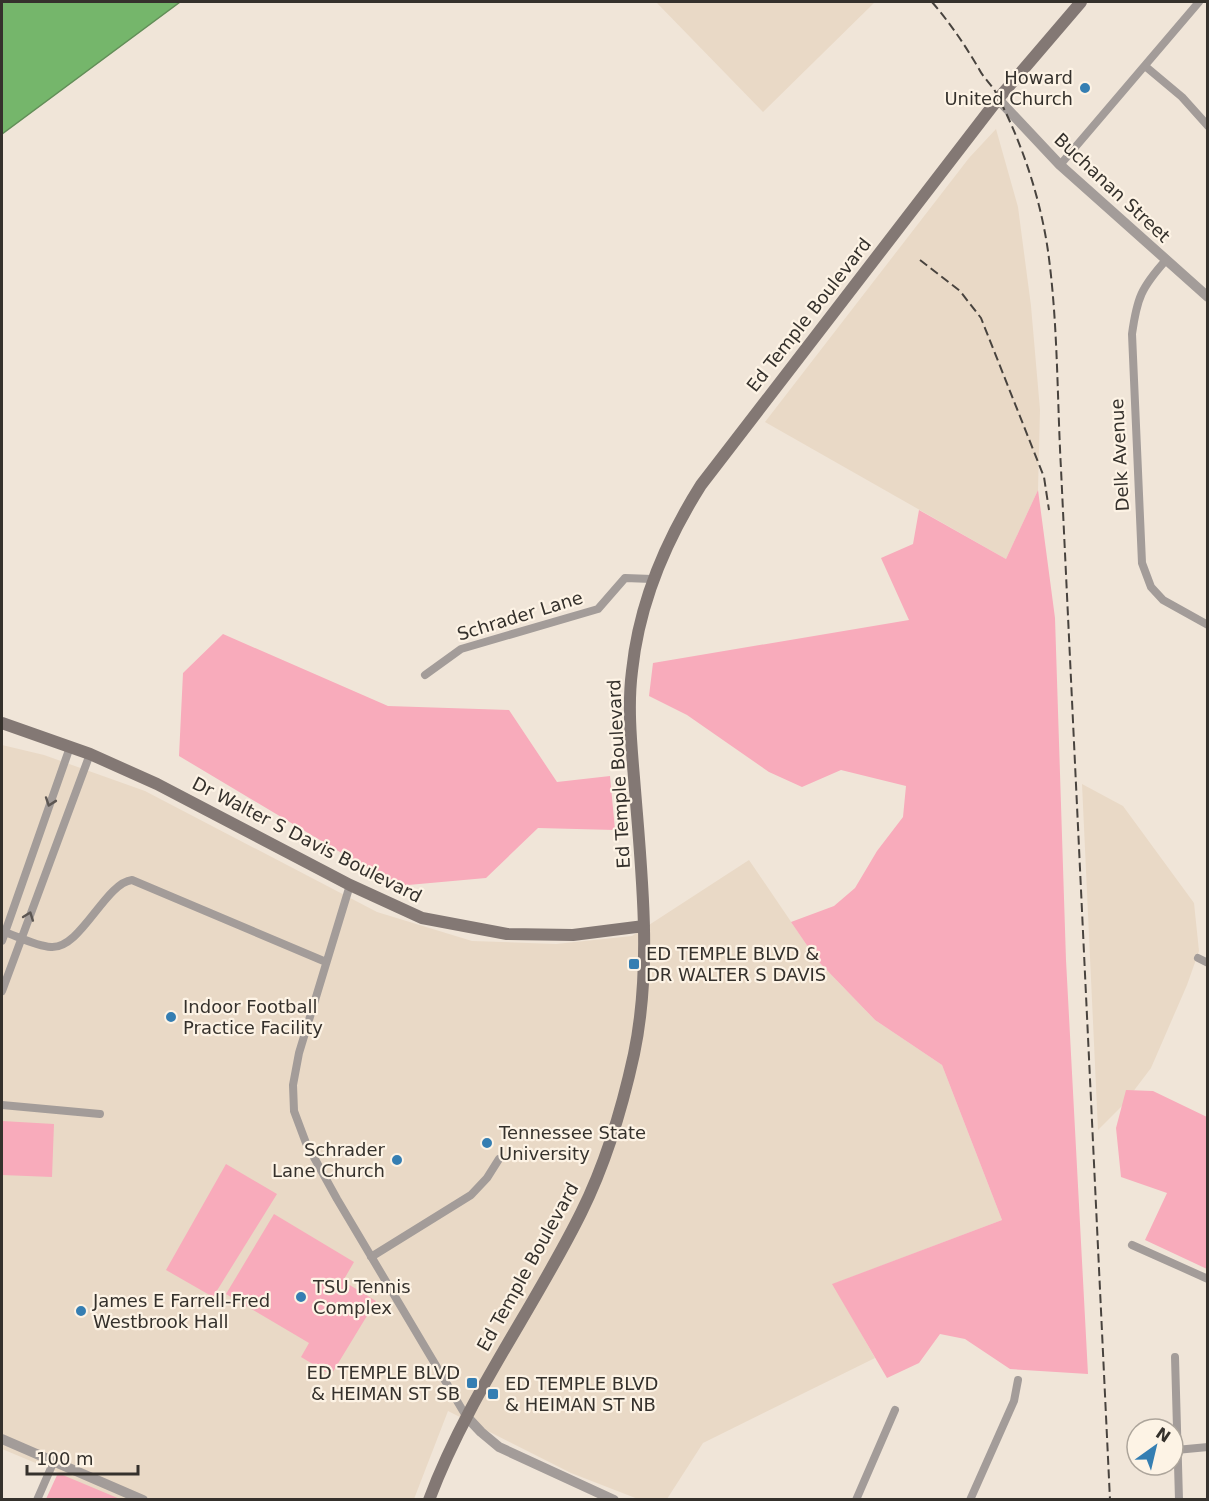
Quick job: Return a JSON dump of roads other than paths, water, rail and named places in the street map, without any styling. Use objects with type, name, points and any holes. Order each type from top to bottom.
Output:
[{"type":"main road","name":"Ed Temple Boulevard","points":[[429,1498],[466,1416],[570,1236],[606,1156],[634,1053],[642,1000],[644,926],[630,712],[632,671],[642,614],[652,579],[679,520],[701,485],[998,99],[1081,2]]},
{"type":"main road","name":"Dr Walter S Davis Boulevard","points":[[2,723],[90,754],[157,784],[350,885],[422,918],[507,934],[573,935],[644,926]]},
{"type":"street","points":[[1060,165],[1199,2]]},
{"type":"street","points":[[1144,66],[1182,97],[1208,126]]},
{"type":"street","name":"Buchanan Street","points":[[998,99],[1060,165],[1208,297]]},
{"type":"street","name":"Delk Avenue","points":[[1166,260],[1148,280],[1136,304],[1132,334],[1142,563],[1151,587],[1163,600],[1208,625]]},
{"type":"street","name":"Schrader Lane","points":[[425,675],[461,649],[598,609],[625,578],[652,579]]},
{"type":"street","points":[[70,747],[3,935],[51,947],[63,944],[120,885],[132,880],[326,962]]},
{"type":"street","points":[[2,991],[90,754]]},
{"type":"street","points":[[350,885],[296,1066],[293,1085],[294,1111],[306,1143],[466,1416],[499,1447],[614,1500]]},
{"type":"street","points":[[1198,958],[1208,963]]},
{"type":"street","points":[[2,1105],[100,1114]]},
{"type":"street","points":[[371,1257],[471,1195],[487,1178],[499,1159]]},
{"type":"street","points":[[1132,1245],[1208,1279]]},
{"type":"street","points":[[1175,1357],[1176,1417]]},
{"type":"street","points":[[970,1500],[1014,1401],[1018,1380]]},
{"type":"street","points":[[856,1500],[896,1410]]},
{"type":"street","points":[[2,1439],[143,1500]]},
{"type":"street","points":[[1185,1449],[1208,1447]]},
{"type":"street","points":[[37,1500],[54,1461]]},
{"type":"street","points":[[1178,1477],[1179,1500]]},
{"type":"railway","points":[[932,2],[957,34],[982,75],[995,91],[1013,129],[1035,189],[1048,251],[1055,333],[1110,1500]]},
{"type":"railway","points":[[920,260],[960,291],[981,318],[1044,477],[1049,510]]},
{"type":"place","name":"Howard United Church","points":[[1085,88]]},
{"type":"place","name":"ED TEMPLE BLVD & DR WALTER S DAVIS","points":[[634,964]]},
{"type":"place","name":"Indoor Football Practice Facility","points":[[171,1017]]},
{"type":"place","name":"Tennessee State University","points":[[487,1143]]},
{"type":"place","name":"Schrader Lane Church","points":[[397,1160]]},
{"type":"place","name":"TSU Tennis Complex","points":[[301,1297]]},
{"type":"place","name":"James E Farrell-Fred Westbrook Hall","points":[[81,1311]]},
{"type":"place","name":"ED TEMPLE BLVD & HEIMAN ST SB","points":[[472,1383]]},
{"type":"place","name":"ED TEMPLE BLVD & HEIMAN ST NB","points":[[493,1394]]}]
